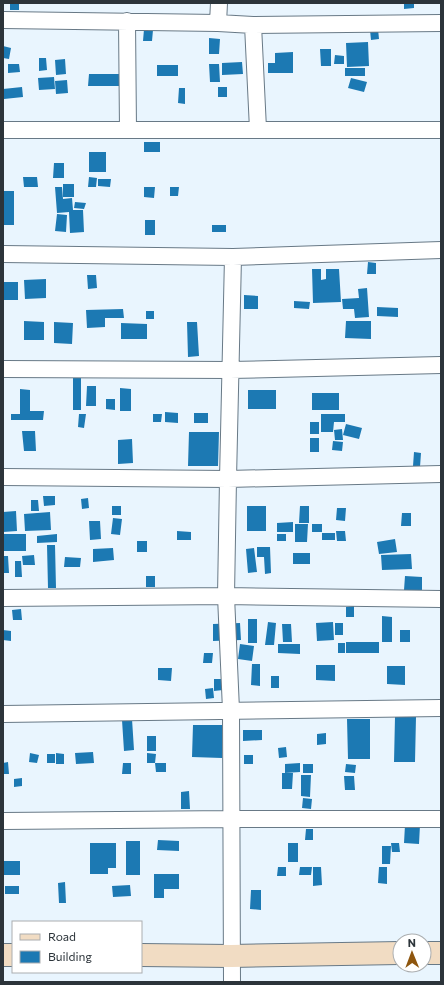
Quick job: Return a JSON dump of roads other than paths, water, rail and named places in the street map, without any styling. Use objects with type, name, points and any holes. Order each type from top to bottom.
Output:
[{"type":"street","points":[[218,23],[219,3]]},
{"type":"street","points":[[3,20],[126,21],[253,25],[441,23]]},
{"type":"street","points":[[126,21],[128,130]]},
{"type":"street","points":[[253,25],[258,129]]},
{"type":"street","points":[[3,130],[441,130]]},
{"type":"street","points":[[3,254],[233,257],[441,250]]},
{"type":"street","points":[[232,982],[231,710],[226,596],[233,257]]},
{"type":"street","points":[[3,369],[230,370],[441,364]]},
{"type":"street","points":[[3,477],[228,480],[441,474]]},
{"type":"street","points":[[3,598],[226,596],[441,599]]},
{"type":"street","points":[[3,714],[441,708]]},
{"type":"street","points":[[3,821],[441,819]]},
{"type":"street","points":[[142,955],[231,956],[392,953]]}]
